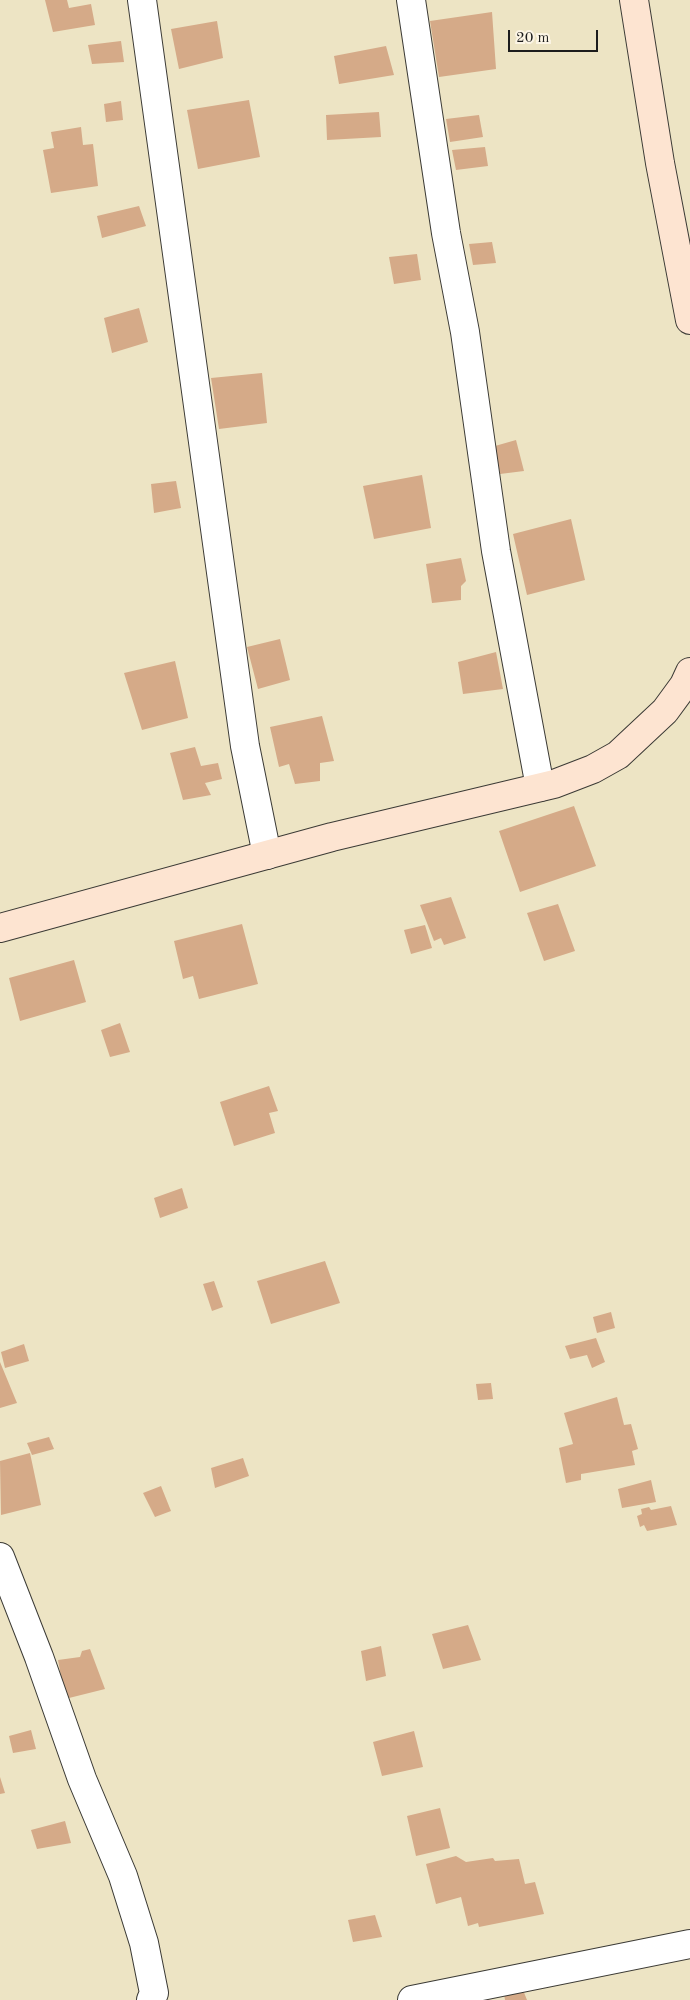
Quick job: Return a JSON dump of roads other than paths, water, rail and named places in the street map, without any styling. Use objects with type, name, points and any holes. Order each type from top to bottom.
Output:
[{"type":"street","points":[[142,0],[245,746],[268,855]]},
{"type":"street","points":[[411,0],[446,233],[465,332],[496,552],[540,787]]},
{"type":"street","points":[[634,0],[660,163],[690,320]]},
{"type":"street","points":[[0,928],[342,834],[540,787],[593,768],[618,755],[665,711],[684,685],[690,672]]},
{"type":"street","points":[[0,1557],[39,1657],[82,1779],[123,1876],[144,1943],[154,1993],[151,2000]]},
{"type":"street","points":[[412,2000],[690,1944]]}]
